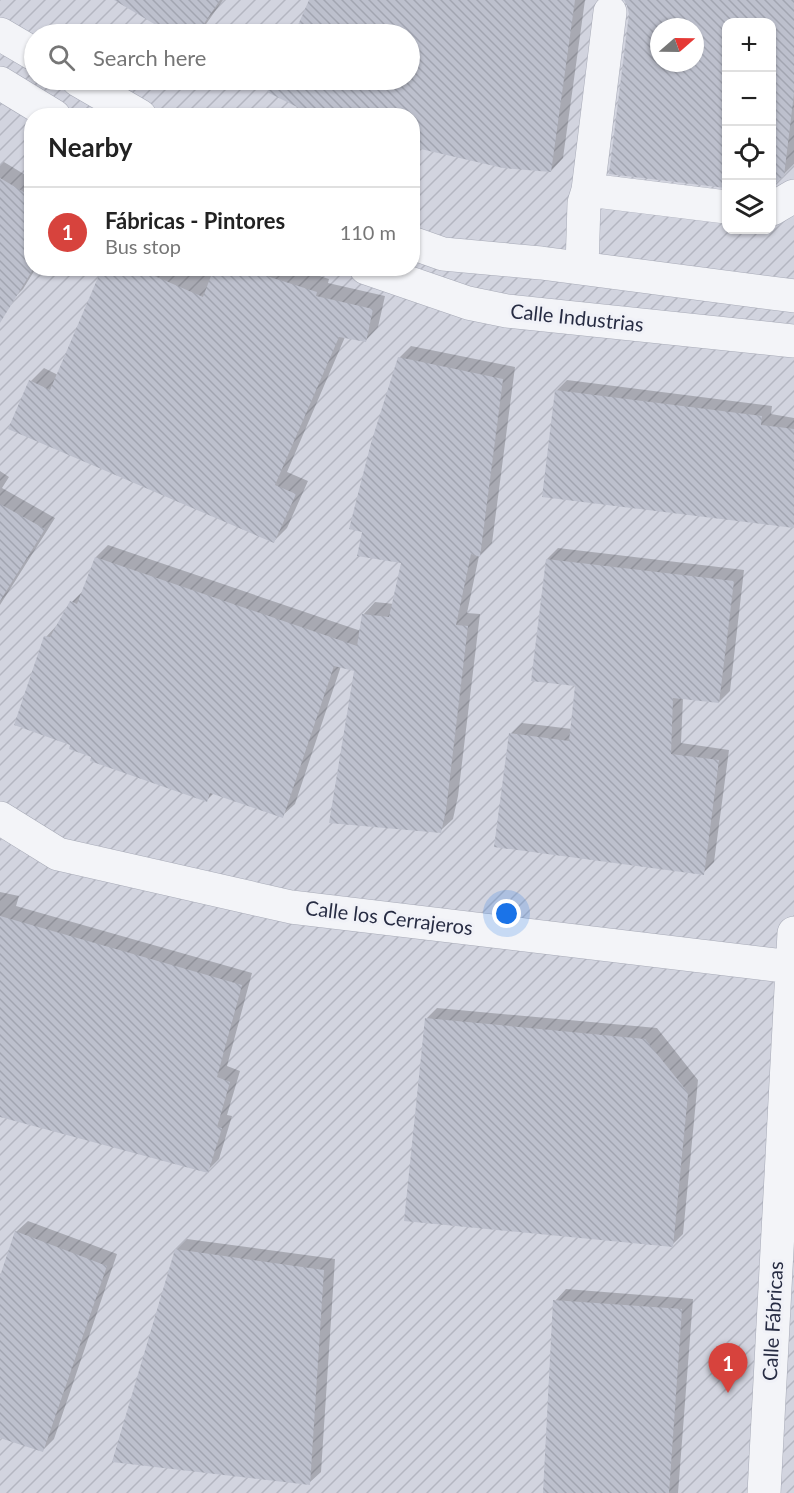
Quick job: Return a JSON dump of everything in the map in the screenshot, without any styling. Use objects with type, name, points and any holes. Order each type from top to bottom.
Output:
[{"type":"street","points":[[582,268],[584,203],[588,190],[610,12]]},
{"type":"street","points":[[0,34],[24,48]]},
{"type":"street","points":[[0,83],[41,108]]},
{"type":"street","points":[[95,90],[126,108]]},
{"type":"street","points":[[588,190],[722,207]]},
{"type":"street","points":[[776,207],[794,196]]},
{"type":"street","points":[[420,246],[443,254],[582,268],[794,296]]},
{"type":"street","name":"Calle Industrias","points":[[389,276],[468,303],[507,311],[794,341]]},
{"type":"street","name":"Calle los Cerrajeros","points":[[0,818],[58,854],[291,907],[792,967]]},
{"type":"street","name":"Calle Fábricas","points":[[764,1493],[794,933]]},
{"type":"shaded area","points":[[0,0],[794,0],[794,1493],[0,1493]]},
{"type":"building","points":[[114,0],[220,0],[204,24],[154,24]]},
{"type":"building","points":[[309,0],[575,0],[551,172],[503,168],[420,149],[420,108],[299,108],[267,92],[268,90],[420,90],[420,24],[298,24]]},
{"type":"building","points":[[624,0],[794,0],[794,93],[784,176],[776,182],[776,18],[722,18],[722,188],[609,174],[629,14]]},
{"type":"building","points":[[0,178],[24,192],[24,276],[29,276],[0,323]]},
{"type":"building","points":[[99,276],[154,276],[203,297],[211,276],[266,276],[317,292],[316,296],[373,309],[366,342],[339,337],[275,485],[296,494],[274,543],[8,429],[29,380],[50,390]]},
{"type":"building","points":[[398,357],[503,379],[480,557],[471,554],[456,625],[468,626],[446,810],[441,833],[329,823],[354,671],[334,666],[283,818],[210,793],[207,802],[90,761],[91,757],[69,749],[70,745],[14,725],[44,636],[50,637],[70,601],[77,604],[95,557],[357,646],[362,614],[389,617],[401,563],[357,556],[362,532],[349,529],[371,443]]},
{"type":"building","points":[[555,390],[762,416],[761,425],[794,429],[794,528],[542,497]]},
{"type":"building","points":[[0,504],[45,529],[0,601]]},
{"type":"building","points":[[546,559],[734,581],[719,703],[673,698],[671,754],[719,760],[704,875],[494,847],[509,733],[569,741],[575,686],[531,681]]},
{"type":"building","points":[[0,916],[242,985],[217,1077],[230,1082],[217,1127],[222,1128],[208,1173],[0,1117]]},
{"type":"building","points":[[425,1018],[645,1039],[688,1094],[673,1247],[404,1221]]},
{"type":"building","points":[[15,1231],[107,1266],[43,1452],[0,1438],[0,1276]]},
{"type":"building","points":[[175,1249],[324,1270],[310,1485],[112,1462]]},
{"type":"building","points":[[553,1300],[682,1309],[669,1493],[543,1493]]},
{"type":"place","name":"Fábricas - Pintores","points":[[728,1393]]}]
